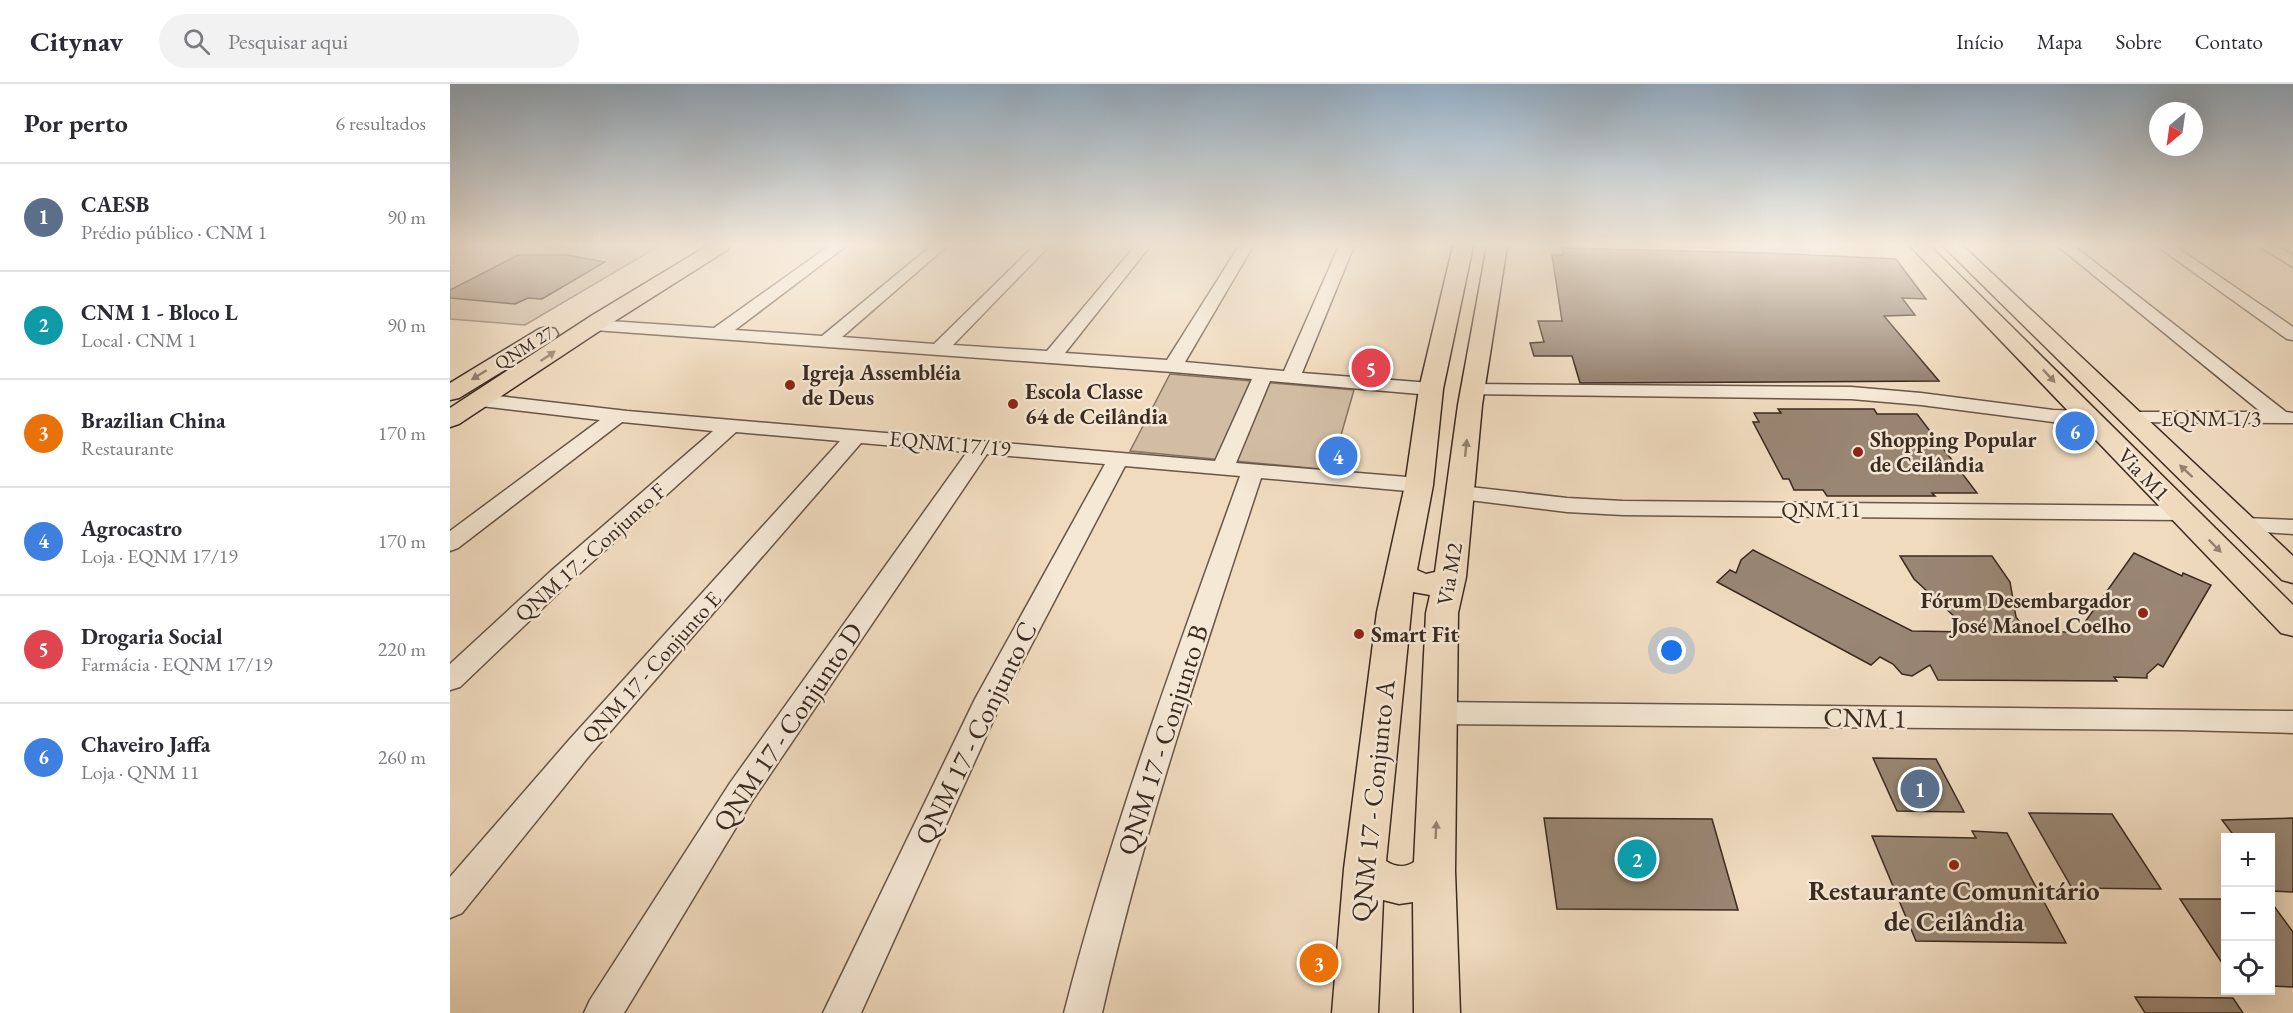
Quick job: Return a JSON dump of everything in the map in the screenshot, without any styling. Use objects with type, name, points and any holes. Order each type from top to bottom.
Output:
[{"type":"main road","name":"QNM 27","points":[[450,393],[618,289]]},
{"type":"main road","points":[[450,419],[646,289]]},
{"type":"main road","points":[[597,323],[651,289]]},
{"type":"main road","points":[[1419,485],[1431,388],[1454,289]]},
{"type":"main road","name":"Via M2","points":[[1437,1013],[1434,871],[1437,713],[1442,613],[1450,577],[1473,390],[1489,289]]},
{"type":"main road","name":"Via M1","points":[[1962,289],[2293,625]]},
{"type":"main road","name":"Via M1","points":[[1998,289],[2293,573]]},
{"type":"main road","points":[[1446,327],[1466,334],[1482,331]]},
{"type":"main road","points":[[2014,341],[2028,345],[2053,342]]},
{"type":"main road","name":"QNM 17 - Conjunto A","points":[[1356,1013],[1358,944],[1393,612],[1419,485]]},
{"type":"main road","points":[[1400,572],[1416,584],[1442,583],[1450,577]]},
{"type":"main road","points":[[2257,588],[2257,581],[2268,579],[2282,582],[2293,588]]},
{"type":"main road","points":[[1393,612],[1407,602],[1432,606],[1442,613]]},
{"type":"main road","points":[[1365,869],[1377,879],[1407,886],[1419,882],[1434,871]]},
{"type":"street","points":[[720,332],[779,289]]},
{"type":"street","points":[[828,340],[888,289]]},
{"type":"street","points":[[939,349],[999,289]]},
{"type":"street","points":[[1051,358],[1107,289]]},
{"type":"street","points":[[1173,366],[1220,289]]},
{"type":"street","points":[[1290,378],[1328,289]]},
{"type":"street","points":[[2122,289],[2287,418]]},
{"type":"street","points":[[2227,289],[2293,335]]},
{"type":"street","points":[[597,323],[1173,366],[1290,378],[1431,388]]},
{"type":"street","points":[[1222,468],[1263,375]]},
{"type":"street","points":[[1473,390],[1851,393],[1921,399],[2053,416],[2086,415]]},
{"type":"street","name":"EQNM 17/19","points":[[481,400],[619,415],[1419,485]]},
{"type":"street","points":[[450,543],[619,415]]},
{"type":"street","name":"EQNM 1/3","points":[[2130,418],[2287,418]]},
{"type":"street","name":"QNM 17 - Conjunto F","points":[[450,680],[560,577],[732,425]]},
{"type":"street","name":"QNM 17 - Conjunto E","points":[[450,902],[579,748],[856,436]]},
{"type":"street","name":"QNM 17 - Conjunto D","points":[[603,1013],[741,792],[982,446]]},
{"type":"street","name":"QNM 17 - Conjunto C","points":[[843,1013],[879,931],[989,699],[1119,458]]},
{"type":"street","name":"QNM 17 - Conjunto B","points":[[1083,1013],[1100,938],[1141,802],[1253,469]]},
{"type":"street","name":"QNM 11","points":[[1461,493],[1623,508],[2182,513]]},
{"type":"street","points":[[2244,525],[2293,527]]},
{"type":"street","name":"CNM 1","points":[[1437,713],[2182,719],[2293,722]]},
{"type":"shaded area","points":[[450,289],[585,289],[525,325],[450,319]]},
{"type":"shaded area","points":[[1170,374],[1354,390],[1331,470],[1130,451]]},
{"type":"building","points":[[558,289],[542,299],[528,298],[515,304],[450,298],[450,290]]},
{"type":"building","points":[[1557,289],[1919,289],[1926,299],[1902,298],[1915,315],[1884,316],[1939,381],[1580,383],[1572,356],[1534,356],[1530,343],[1544,342],[1538,321],[1562,321]]},
{"type":"building","name":"Shopping Popular de Ceilândia","points":[[1778,409],[1874,409],[1877,414],[1917,414],[1977,493],[1932,493],[1935,496],[1827,496],[1823,490],[1794,490],[1789,479],[1783,479],[1753,422],[1759,422],[1754,413],[1781,413]]},
{"type":"building","name":"Fórum Desembargador José Manoel Coelho","points":[[1753,550],[1912,631],[1971,632],[1914,579],[1900,556],[1992,556],[2010,582],[2016,617],[2027,632],[2078,632],[2134,553],[2182,576],[2183,573],[2211,585],[2163,667],[2158,664],[2147,674],[2147,678],[2114,677],[2117,681],[1938,680],[1930,665],[1912,676],[1902,674],[1893,664],[1880,657],[1871,665],[1717,582],[1730,570],[1736,573],[1741,560]]},
{"type":"building","points":[[1873,758],[1936,759],[1964,812],[1897,811]]},
{"type":"building","points":[[2029,813],[2112,814],[2161,889],[2072,888]]},
{"type":"building","points":[[1544,818],[1712,819],[1738,910],[1557,909]]},
{"type":"building","points":[[2293,818],[2293,892],[2275,891],[2275,833],[2232,833],[2222,820]]},
{"type":"building","name":"Restaurante Comunitário de Ceilândia","points":[[1972,831],[2007,833],[2066,943],[1916,941],[1872,836],[1976,838]]},
{"type":"building","points":[[2180,899],[2221,899],[2221,961]]},
{"type":"building","points":[[2275,907],[2293,932],[2293,987],[2275,986]]},
{"type":"building","points":[[2135,997],[2233,998],[2243,1013],[2145,1013]]},
{"type":"place","name":"Drogaria Social","points":[[1371,368]]},
{"type":"place","name":"Igreja Assembléia de Deus","points":[[790,385]]},
{"type":"place","name":"Escola Classe 64 de Ceilândia","points":[[1013,404]]},
{"type":"place","name":"Chaveiro Jaffa","points":[[2075,431]]},
{"type":"place","name":"Shopping Popular de Ceilândia","points":[[1858,452]]},
{"type":"place","name":"Agrocastro","points":[[1338,456]]},
{"type":"place","name":"Fórum Desembargador José Manoel Coelho","points":[[2143,613]]},
{"type":"place","name":"Smart Fit","points":[[1359,634]]},
{"type":"place","name":"CAESB","points":[[1920,789]]},
{"type":"place","name":"CNM 1 - Bloco L","points":[[1637,859]]},
{"type":"place","name":"Restaurante Comunitário de Ceilândia","points":[[1954,865]]},
{"type":"place","name":"Brazilian China","points":[[1319,963]]}]
